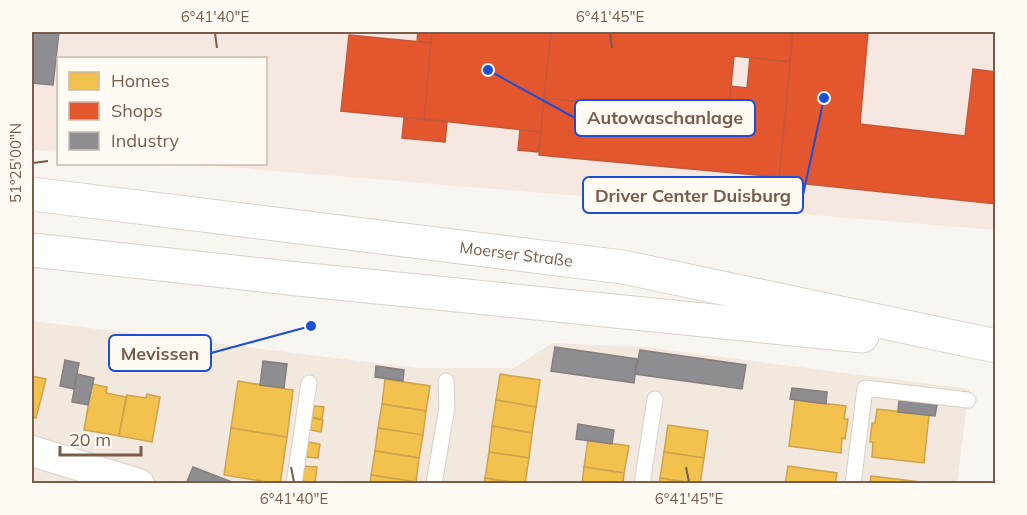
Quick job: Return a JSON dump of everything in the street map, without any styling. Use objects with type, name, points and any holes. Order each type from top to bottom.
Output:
[{"type":"main road","name":"Moerser Straße","points":[[32,194],[623,267],[996,348]]},
{"type":"main road","name":"Moerser Straße","points":[[32,250],[287,278],[996,348]]},
{"type":"street","points":[[32,451],[139,483]]},
{"type":"lane","points":[[434,483],[447,407],[446,381]]},
{"type":"lane","points":[[294,483],[309,383]]},
{"type":"lane","points":[[853,483],[865,388],[968,400]]},
{"type":"lane","points":[[642,483],[655,399]]},
{"type":"shaded area","points":[[32,32],[995,32],[995,230],[203,165],[267,165],[267,57],[57,57],[57,152],[32,150]]},
{"type":"shaded area","points":[[32,321],[417,368],[514,368],[552,343],[644,347],[969,389],[957,483],[32,484]]},
{"type":"building: Homes","points":[[500,374],[540,380],[536,407],[496,400]]},
{"type":"building: Homes","points":[[32,376],[46,379],[36,418],[32,417]]},
{"type":"building: Homes","points":[[385,379],[430,386],[426,411],[382,404]]},
{"type":"building: Homes","points":[[238,381],[293,390],[287,437],[231,428]]},
{"type":"building: Homes","points":[[92,384],[107,387],[106,393],[126,397],[119,436],[84,430]]},
{"type":"building: Homes","points":[[147,394],[160,397],[152,442],[119,436],[127,395],[146,398]]},
{"type":"building: Homes","points":[[496,400],[536,407],[532,433],[492,426]]},
{"type":"building: Homes","points":[[795,400],[846,406],[844,419],[848,419],[845,439],[842,438],[841,453],[789,446]]},
{"type":"building: Homes","points":[[382,404],[426,411],[423,435],[378,428]]},
{"type":"building: Homes","points":[[314,406],[324,407],[322,419],[312,417]]},
{"type":"building: Homes","points":[[877,409],[929,415],[924,463],[872,457],[873,442],[870,442],[872,423],[875,423]]},
{"type":"building: Homes","points":[[312,418],[323,420],[321,432],[310,430]]},
{"type":"building: Homes","points":[[668,425],[708,431],[704,458],[664,452]]},
{"type":"building: Homes","points":[[492,426],[532,433],[529,458],[489,452]]},
{"type":"building: Homes","points":[[231,428],[287,437],[280,484],[224,475]]},
{"type":"building: Homes","points":[[378,428],[423,435],[419,458],[375,451]]},
{"type":"building: Homes","points":[[588,440],[629,446],[624,473],[584,467]]},
{"type":"building: Homes","points":[[308,442],[320,444],[318,458],[306,457]]},
{"type":"building: Homes","points":[[375,451],[419,458],[416,482],[371,475]]},
{"type":"building: Homes","points":[[489,452],[529,458],[525,484],[485,478]]},
{"type":"building: Homes","points":[[664,452],[704,458],[700,484],[660,478]]},
{"type":"building: Homes","points":[[304,466],[317,467],[315,483],[302,481]]},
{"type":"building: Homes","points":[[788,466],[837,473],[835,484],[785,484]]},
{"type":"building: Homes","points":[[584,467],[624,473],[623,484],[582,484]]},
{"type":"building: Homes","points":[[371,475],[416,482],[416,484],[370,484]]},
{"type":"building: Homes","points":[[871,476],[922,482],[921,484],[870,484]]},
{"type":"building: Homes","points":[[485,478],[519,484],[484,484]]},
{"type":"building: Homes","points":[[660,478],[697,484],[659,484]]},
{"type":"building: Shops","points":[[418,32],[432,32],[431,43],[417,41]]},
{"type":"building: Shops","points":[[432,32],[551,32],[541,132],[424,119]]},
{"type":"building: Shops","points":[[551,32],[793,32],[790,62],[734,56],[728,117],[544,98]]},
{"type":"building: Shops","points":[[793,32],[868,32],[860,124],[965,136],[973,69],[996,72],[996,204],[779,181]]},
{"type":"building: Shops","points":[[349,35],[431,43],[424,119],[341,111]]},
{"type":"building: Shops","points":[[750,57],[790,62],[779,177],[539,155],[544,98],[728,117],[731,86],[747,88]]},
{"type":"building: Shops","points":[[404,118],[447,122],[445,142],[402,138]]},
{"type":"building: Shops","points":[[520,130],[541,132],[538,152],[518,150]]},
{"type":"building: Industry","points":[[32,32],[59,32],[53,85],[32,83]]},
{"type":"building: Industry","points":[[555,347],[637,359],[634,383],[551,371]]},
{"type":"building: Industry","points":[[640,350],[746,365],[742,389],[635,374]]},
{"type":"building: Industry","points":[[65,360],[79,363],[74,389],[60,386]]},
{"type":"building: Industry","points":[[263,361],[287,364],[284,388],[260,385]]},
{"type":"building: Industry","points":[[376,366],[404,370],[403,381],[375,377]]},
{"type":"building: Industry","points":[[77,374],[94,378],[88,405],[72,402]]},
{"type":"building: Industry","points":[[792,388],[827,392],[826,404],[790,399]]},
{"type":"building: Industry","points":[[899,400],[937,405],[935,416],[898,412]]},
{"type":"building: Industry","points":[[578,424],[614,430],[612,444],[576,439]]},
{"type":"building: Industry","points":[[193,467],[237,484],[186,484]]},
{"type":"place","name":"Autowaschanlage","points":[[488,70]]},
{"type":"place","name":"Driver Center Duisburg","points":[[824,98]]},
{"type":"place","name":"Mevissen","points":[[311,326]]}]
